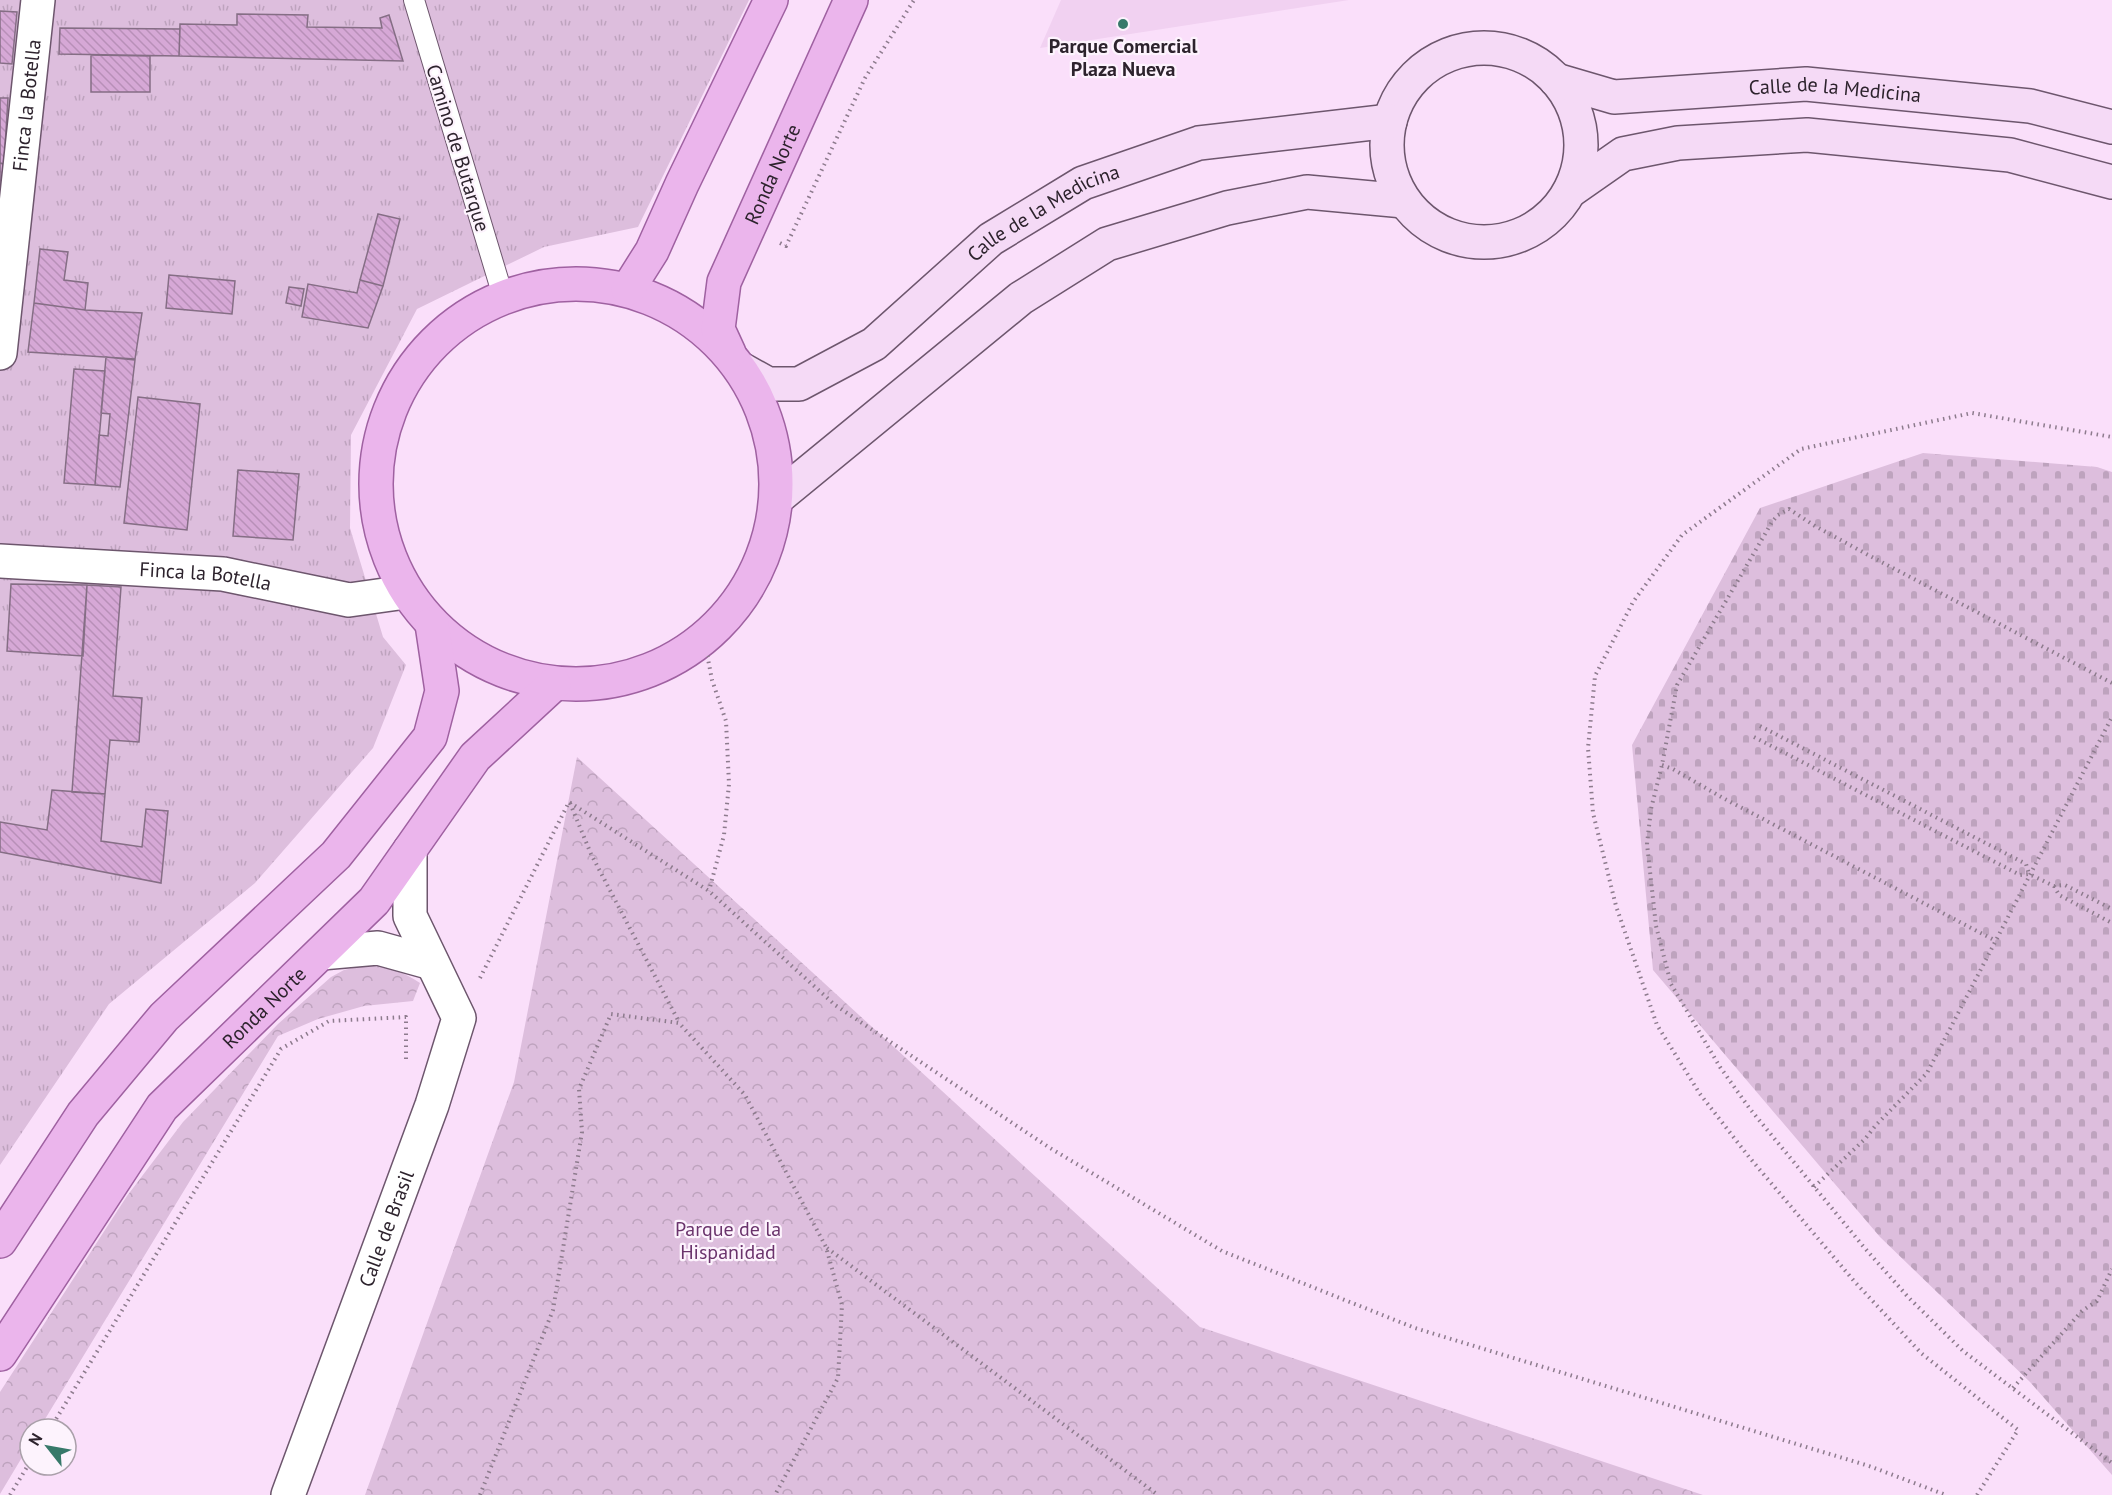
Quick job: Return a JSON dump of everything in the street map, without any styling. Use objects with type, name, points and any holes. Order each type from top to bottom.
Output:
[{"type":"main road","points":[[628,289],[652,251],[771,0]]},
{"type":"main road","name":"Ronda Norte","points":[[735,361],[699,325],[666,303],[628,289],[586,282],[543,285],[503,296],[451,326],[411,369],[385,422],[375,480],[382,539],[406,592],[432,624],[460,648],[500,670],[527,679],[554,684],[594,683],[634,676],[670,660],[704,638],[732,609],[754,576],[769,538],[776,499],[776,464],[770,431],[758,399],[718,329],[724,282],[850,0]]},
{"type":"main road","points":[[1487,48],[1512,52],[1535,62],[1556,80],[1568,96],[1576,114],[1581,153],[1570,191],[1550,217],[1522,235],[1490,242],[1457,239],[1428,225],[1404,201],[1392,176],[1387,149],[1390,121],[1400,96],[1416,76],[1437,60],[1462,51],[1487,48]]},
{"type":"main road","name":"Calle de la Medicina","points":[[1556,80],[1614,97],[1806,84],[2030,106],[2112,128]]},
{"type":"main road","name":"Calle de la Medicina","points":[[735,361],[768,384],[800,384],[874,344],[992,239],[1083,183],[1199,143],[1390,121]]},
{"type":"main road","points":[[1570,191],[1623,154],[1678,143],[1807,135],[2010,155],[2112,182]]},
{"type":"main road","points":[[776,499],[1021,298],[1107,244],[1227,208],[1307,192],[1404,201]]},
{"type":"main road","points":[[0,1241],[83,1114],[164,1017],[336,855],[430,737],[442,691],[432,624]]},
{"type":"main road","name":"Ronda Norte","points":[[0,1354],[162,1107],[374,901],[475,757],[554,684]]},
{"type":"street","name":"Finca la Botella","points":[[0,353],[38,0]]},
{"type":"street","name":"Finca la Botella","points":[[0,561],[223,574],[349,600],[406,592]]},
{"type":"street","points":[[410,850],[411,916],[459,1018]]},
{"type":"street","points":[[321,953],[378,948],[432,963]]},
{"type":"street","name":"Calle de Brasil","points":[[288,1495],[432,1104],[459,1018]]},
{"type":"lane","name":"Camino de Butarque","points":[[414,0],[503,296]]},
{"type":"path","points":[[1977,1495],[2018,1430],[1921,1353],[1854,1281],[1749,1157],[1700,1094],[1657,1025],[1616,906],[1593,813],[1588,748],[1595,676],[1632,602],[1682,535],[1801,449],[1972,413],[2112,437]]},
{"type":"path","points":[[2112,683],[1870,556],[1815,526],[1789,508],[1772,522],[1677,685],[1662,765],[1651,808],[1647,843],[1656,926],[1671,984],[1720,1067],[1750,1109],[1870,1254],[1942,1332],[1963,1351],[2112,1463]]},
{"type":"path","points":[[704,638],[712,681],[726,721],[729,784],[724,835],[709,891]]},
{"type":"path","points":[[1814,1187],[1865,1139],[1927,1073],[2112,717]]},
{"type":"path","points":[[1760,726],[2026,864],[2030,874]]},
{"type":"path","points":[[1755,737],[2020,875],[2030,874],[2054,886],[2065,885],[2112,909]]},
{"type":"path","points":[[1662,765],[1996,941]]},
{"type":"path","points":[[569,802],[709,891],[835,1005],[1050,1148],[1222,1251],[1415,1328],[1869,1466],[1946,1495]]},
{"type":"path","points":[[459,1018],[569,802]]},
{"type":"path","points":[[569,802],[591,854],[679,1023],[744,1095],[826,1247],[842,1305],[838,1378],[775,1495]]},
{"type":"path","points":[[2054,886],[2059,895],[2112,923]]},
{"type":"path","points":[[480,1495],[553,1310],[582,1132],[579,1089],[597,1046],[611,1014],[679,1023]]},
{"type":"path","points":[[57,1417],[280,1049],[329,1021],[406,1017],[406,1067],[441,1076]]},
{"type":"path","points":[[826,1247],[1158,1495]]},
{"type":"path","points":[[2013,1388],[2082,1311],[2097,1301],[2112,1269]]},
{"type":"path","points":[[10,1495],[21,1477]]},
{"type":"shaded area","name":"Parque Comercial Plaza Nueva","points":[[1061,0],[1349,0],[1040,48]]},
{"type":"green space","points":[[0,0],[749,0],[638,227],[544,247],[417,309],[351,435],[350,528],[383,637],[406,665],[373,748],[255,883],[109,1004],[0,1165]]},
{"type":"green space","points":[[1923,453],[2097,467],[2112,472],[2112,1475],[2030,1382],[1880,1237],[1653,970],[1632,745],[1760,508]]},
{"type":"green space","name":"Parque de la Hispanidad","points":[[577,757],[1200,1327],[1703,1495],[365,1495],[514,1082]]},
{"type":"green space","points":[[371,964],[397,971],[420,983],[413,1001],[364,1006],[318,1019],[278,1036],[46,1417],[18,1417],[18,1464],[0,1494],[0,1392],[127,1196],[183,1122],[278,1024],[331,977],[344,970]]},
{"type":"building","points":[[0,11],[17,12],[12,64],[0,63]]},
{"type":"building","points":[[237,14],[308,15],[307,27],[382,28],[380,18],[389,15],[403,61],[179,56],[180,24],[237,25]]},
{"type":"building","points":[[60,28],[180,29],[179,56],[59,54]]},
{"type":"building","points":[[91,55],[150,56],[150,92],[91,92]]},
{"type":"building","points":[[0,98],[8,98],[4,164],[0,163]]},
{"type":"building","points":[[0,163],[4,164],[3,186],[0,186]]},
{"type":"building","points":[[378,214],[400,219],[383,286],[360,280]]},
{"type":"building","points":[[40,249],[68,252],[64,280],[88,283],[85,310],[34,303]]},
{"type":"building","points":[[169,275],[235,281],[232,314],[166,308]]},
{"type":"building","points":[[360,280],[383,286],[368,328],[302,317],[308,284],[357,293]]},
{"type":"building","points":[[289,287],[304,289],[301,306],[286,303]]},
{"type":"building","points":[[34,303],[85,310],[142,313],[135,359],[28,352]]},
{"type":"building","points":[[106,357],[135,360],[120,487],[95,485],[99,435],[108,436],[110,414],[101,413]]},
{"type":"building","points":[[74,369],[105,371],[95,485],[64,483]]},
{"type":"building","points":[[138,397],[200,404],[187,530],[124,523]]},
{"type":"building","points":[[238,470],[299,474],[293,540],[233,536]]},
{"type":"building","points":[[11,584],[87,585],[83,656],[7,651]]},
{"type":"building","points":[[87,585],[121,587],[113,696],[142,698],[139,742],[110,740],[105,794],[72,792]]},
{"type":"building","points":[[52,790],[105,794],[101,841],[142,847],[146,809],[168,811],[161,883],[0,852],[0,822],[47,830]]},
{"type":"place","name":"Parque Comercial Plaza Nueva","points":[[1123,24]]}]
